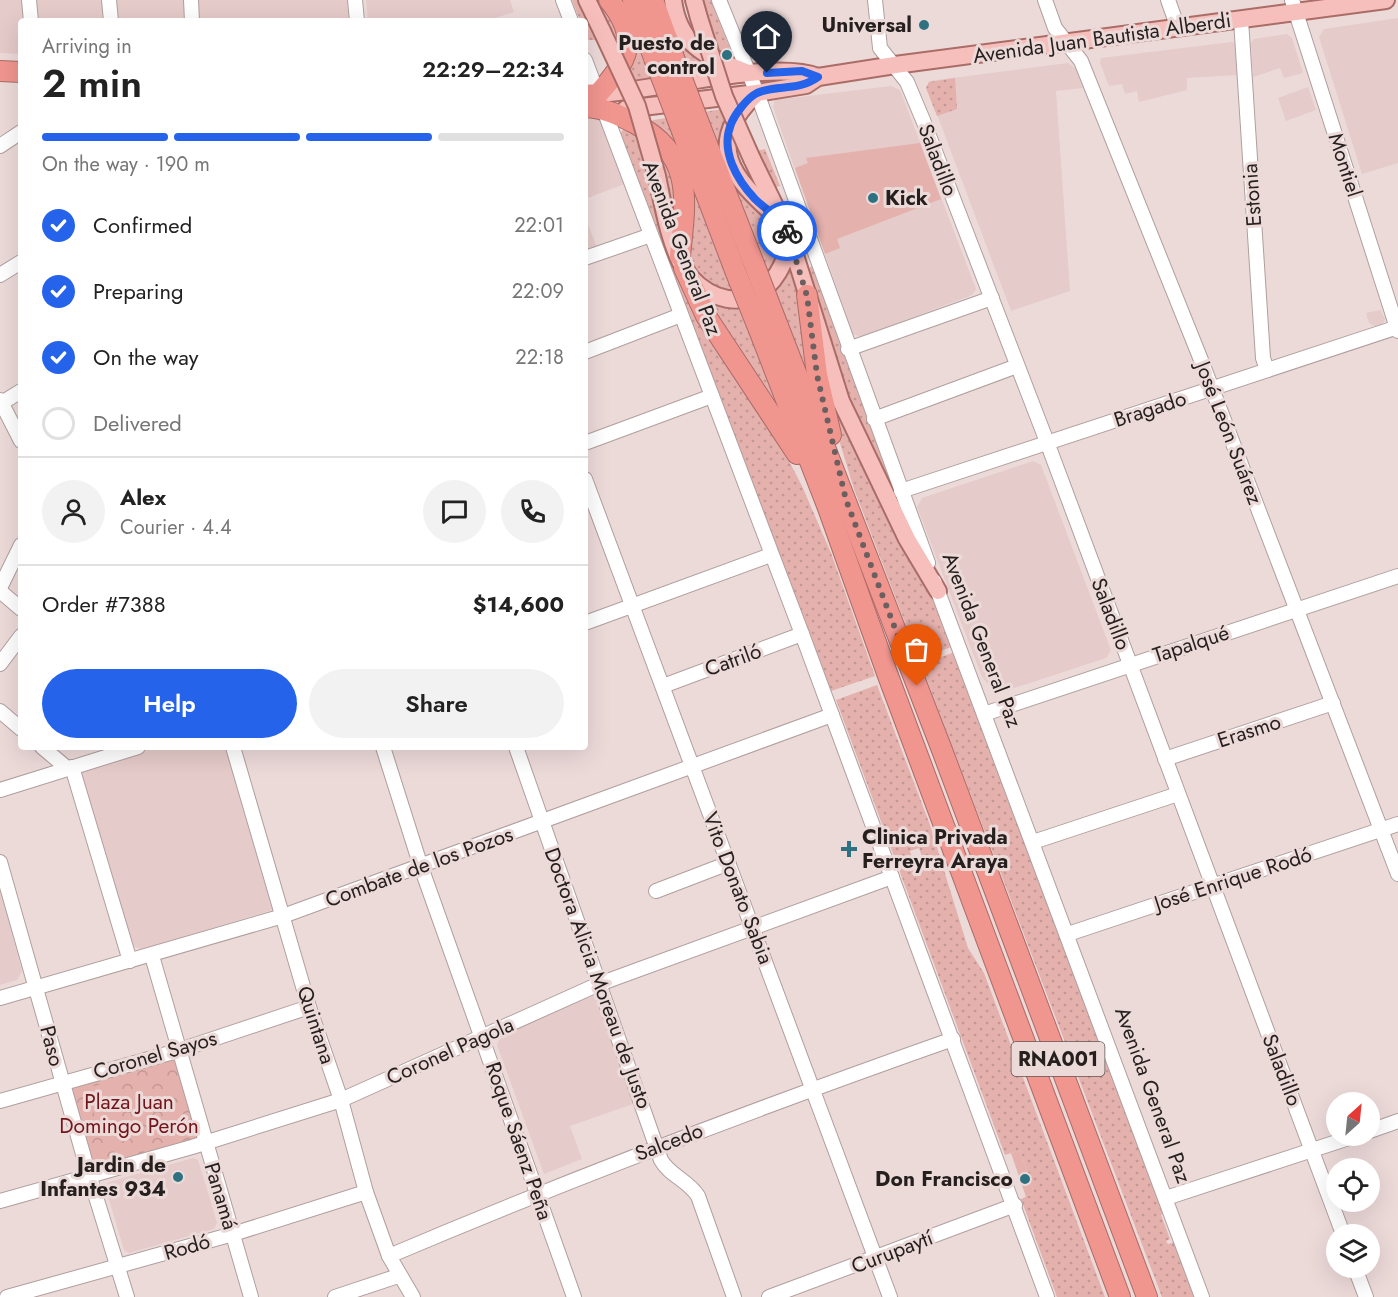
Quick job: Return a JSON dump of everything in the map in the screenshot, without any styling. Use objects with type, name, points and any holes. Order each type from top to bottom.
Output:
[{"type":"highway","points":[[609,0],[624,23],[628,48],[622,64],[593,101],[651,133],[672,152],[682,185],[682,262],[706,316],[782,429],[837,504]]},
{"type":"highway","name":"Avenida General Paz","points":[[633,0],[664,57],[745,268],[759,330],[837,504],[1146,1292]]},
{"type":"highway","name":"Avenida General Paz","points":[[653,0],[664,57]]},
{"type":"highway","points":[[0,71],[18,72]]},
{"type":"highway","name":"Avenida General Paz","points":[[745,268],[778,326],[837,504],[903,717],[1120,1297]]},
{"type":"highway","points":[[807,296],[837,504]]},
{"type":"main road","points":[[587,0],[638,106],[668,225],[682,262],[696,284],[724,298],[748,299],[766,287],[782,268],[790,240]]},
{"type":"main road","points":[[673,0],[679,26],[696,49],[749,74]]},
{"type":"main road","points":[[694,0],[724,96],[790,240],[841,401],[907,539],[938,591]]},
{"type":"main road","name":"Avenida Juan Bautista Alberdi","points":[[593,101],[630,109],[757,93],[806,85],[818,77],[1241,20],[1294,6],[1386,0]]},
{"type":"main road","name":"Avenida Juan Bautista Alberdi","points":[[593,101],[749,74],[802,71],[818,77]]},
{"type":"main road","points":[[757,93],[733,120],[727,139],[729,154],[740,180],[755,198],[783,223]]},
{"type":"street","points":[[29,0],[31,18]]},
{"type":"street","points":[[109,0],[111,18]]},
{"type":"street","points":[[191,0],[192,18]]},
{"type":"street","points":[[356,0],[357,18]]},
{"type":"street","points":[[563,0],[570,18]]},
{"type":"street","name":"Saladillo","points":[[875,0],[880,48],[907,82],[992,298],[1339,1224]]},
{"type":"street","name":"José León Suárez","points":[[1045,0],[1054,28],[1081,61],[1212,388],[1398,874]]},
{"type":"street","points":[[1168,0],[1178,28]]},
{"type":"street","name":"Avenida General Paz","points":[[722,1],[848,349],[1202,1297]]},
{"type":"street","name":"Montiel","points":[[1294,6],[1398,328]]},
{"type":"street","name":"Estonia","points":[[1241,20],[1263,358],[1267,369]]},
{"type":"street","name":"Avenida General Paz","points":[[588,75],[593,101],[651,235],[1015,1205],[1047,1297]]},
{"type":"street","points":[[0,146],[18,134]]},
{"type":"street","points":[[588,257],[651,235]]},
{"type":"street","points":[[0,275],[18,264]]},
{"type":"street","points":[[848,349],[992,298]]},
{"type":"street","points":[[588,351],[681,315]]},
{"type":"street","name":"Bragado","points":[[901,490],[1398,328]]},
{"type":"street","points":[[874,419],[1017,366]]},
{"type":"street","points":[[18,393],[0,403],[18,436]]},
{"type":"street","points":[[588,442],[712,396]]},
{"type":"street","name":"Vito Donato Sabia","points":[[588,488],[890,1297]]},
{"type":"street","points":[[18,551],[0,590],[18,606]]},
{"type":"street","points":[[588,623],[771,555]]},
{"type":"street","name":"Tapalqué","points":[[984,714],[1398,576]]},
{"type":"street","name":"Catriló","points":[[663,686],[802,634]]},
{"type":"street","points":[[0,664],[18,640]]},
{"type":"street","name":"Erasmo","points":[[1165,759],[1333,703]]},
{"type":"street","points":[[0,711],[18,726]]},
{"type":"street","name":"Combate de los Pozos","points":[[0,998],[152,956],[283,916],[832,715]]},
{"type":"street","points":[[46,750],[70,768],[130,961]]},
{"type":"street","points":[[0,790],[128,750]]},
{"type":"street","name":"Quintana","points":[[234,750],[309,1007],[341,1100],[366,1192],[389,1256],[398,1276],[413,1297]]},
{"type":"street","name":"Roque Sáenz Peña","points":[[384,750],[421,867],[574,1297]]},
{"type":"street","name":"Doctora Alicia Moreau de Justo","points":[[517,750],[664,1165],[693,1188],[698,1196],[734,1297]]},
{"type":"street","points":[[1033,842],[1178,794]]},
{"type":"street","name":"José Enrique Rodó","points":[[1068,934],[1398,824]]},
{"type":"street","name":"Paso","points":[[0,862],[62,1082],[127,1297]]},
{"type":"street","points":[[656,891],[729,863]]},
{"type":"street","name":"Coronel Pagola","points":[[0,1202],[205,1143],[341,1100],[599,984],[892,877]]},
{"type":"street","name":"Panamá","points":[[152,956],[177,1051],[251,1297]]},
{"type":"street","name":"Coronel Sayos","points":[[0,1101],[177,1051],[309,1007]]},
{"type":"street","name":"Salcedo","points":[[389,1256],[658,1146],[953,1039]]},
{"type":"street","points":[[1380,1127],[1398,1121]]},
{"type":"street","points":[[1166,1198],[1326,1145]]},
{"type":"street","name":"Rodó","points":[[7,1297],[118,1268],[366,1192]]},
{"type":"street","name":"Curupaytí","points":[[769,1297],[1015,1205]]},
{"type":"street","points":[[335,1297],[398,1276]]},
{"type":"street","points":[[1359,1278],[1366,1297]]},
{"type":"street","points":[[0,1292],[2,1297]]},
{"type":"shaded area","points":[[0,0],[347,0],[349,18],[18,18],[18,54],[0,53]]},
{"type":"shaded area","points":[[366,0],[510,0],[514,12],[495,18],[368,18]]},
{"type":"shaded area","points":[[1398,18],[1398,163],[1362,174],[1319,37],[1324,29]]},
{"type":"shaded area","points":[[1287,34],[1292,38],[1303,73],[1284,78],[1280,68],[1253,77],[1251,43],[1254,39]]},
{"type":"shaded area","points":[[1232,42],[1236,44],[1237,75],[1187,78],[1187,90],[1139,102],[1137,91],[1125,94],[1122,84],[1109,86],[1100,63],[1101,58]]},
{"type":"shaded area","points":[[1068,63],[1075,68],[1083,88],[1056,91],[1070,291],[1011,311],[927,88],[929,81]]},
{"type":"shaded area","points":[[891,86],[900,90],[976,289],[972,295],[861,337],[853,334],[773,107],[775,100]]},
{"type":"shaded area","points":[[1308,87],[1316,110],[1286,121],[1278,98]]},
{"type":"shaded area","points":[[588,115],[600,119],[627,183],[588,198]]},
{"type":"shaded area","points":[[588,224],[597,248],[588,252]]},
{"type":"shaded area","points":[[1380,310],[1385,319],[1380,329],[1369,323],[1366,313]]},
{"type":"shaded area","points":[[1033,461],[1041,465],[1111,650],[1106,658],[996,694],[982,677],[917,507],[922,498]]},
{"type":"shaded area","points":[[145,750],[230,750],[275,909],[142,950],[132,945],[81,776],[86,766]]},
{"type":"shaded area","points":[[0,890],[22,971],[17,980],[0,985]]},
{"type":"shaded area","points":[[589,993],[598,998],[636,1103],[570,1126],[582,1159],[544,1174],[497,1045],[501,1036]]},
{"type":"shaded area","points":[[193,1158],[198,1160],[207,1189],[217,1223],[214,1229],[129,1253],[124,1250],[105,1186],[109,1182]]},
{"type":"green space","points":[[572,0],[580,0],[602,40],[588,40],[588,18],[579,18]]},
{"type":"green space","points":[[595,0],[603,0],[614,12],[622,54]]},
{"type":"green space","points":[[663,0],[668,0],[705,62],[707,72],[690,74]]},
{"type":"green space","points":[[700,0],[711,0],[730,49],[721,54],[714,50]]},
{"type":"green space","points":[[632,27],[652,78],[633,80],[627,66]]},
{"type":"green space","points":[[955,78],[957,109],[937,116],[926,88],[929,82]]},
{"type":"green space","points":[[722,109],[726,121],[722,133],[779,237],[777,260],[769,274],[704,112]]},
{"type":"green space","points":[[667,118],[678,152],[650,124],[653,120]]},
{"type":"green space","points":[[623,130],[632,130],[639,135],[675,262],[772,428],[802,486],[831,553],[875,676],[831,691],[619,135]]},
{"type":"green space","points":[[654,141],[676,179],[675,223]]},
{"type":"green space","name":"Kick","points":[[920,143],[941,199],[837,239],[840,248],[825,254],[795,168],[808,163],[806,158]]},
{"type":"green space","points":[[765,149],[780,186],[776,187],[756,151]]},
{"type":"green space","points":[[684,165],[735,295],[715,289],[705,283],[691,260],[685,228]]},
{"type":"green space","points":[[812,266],[902,512],[846,397],[809,268]]},
{"type":"green space","points":[[789,268],[793,268],[815,391],[775,291]]},
{"type":"green space","points":[[706,300],[726,308],[741,308],[780,415]]},
{"type":"green space","points":[[818,347],[954,646],[919,659],[854,489],[832,417]]},
{"type":"green space","points":[[955,652],[1165,1213],[1161,1215],[1170,1239],[1166,1241],[1168,1244],[1175,1242],[1196,1297],[1162,1297],[921,664]]},
{"type":"green space","points":[[877,685],[930,825],[968,948],[984,973],[1105,1297],[1057,1297],[1021,1199],[1034,1193],[1020,1150],[1005,1155],[836,700]],"holes":[[[919,848],[926,868],[917,872],[910,851]]]},
{"type":"green space","name":"Plaza Juan Domingo Perón","points":[[175,1056],[199,1138],[96,1169],[92,1165],[69,1090],[71,1085]]},
{"type":"green space","points":[[111,1081],[123,1120],[98,1127],[87,1088]]},
{"type":"green space","name":"Don Francisco","points":[[1020,1150],[1034,1193],[1026,1197],[1011,1153]]},
{"type":"way so far","points":[[787,231],[807,296],[817,375],[846,500],[917,686]]},
{"type":"place","name":"Universal","points":[[924,25]]},
{"type":"place","name":"Puesto de control","points":[[727,55]]},
{"type":"place","name":"Kick","points":[[873,198]]},
{"type":"place","name":"Clinica Privada Ferreyra Araya","points":[[849,849]]},
{"type":"place","name":"Jardin de Infantes 934","points":[[178,1177]]},
{"type":"place","name":"Don Francisco","points":[[1025,1179]]},
{"type":"route","points":[[767,73],[802,71],[818,77],[806,85],[757,93],[739,110],[729,129],[727,139],[729,154],[740,180],[755,198],[783,223],[787,231]]}]
